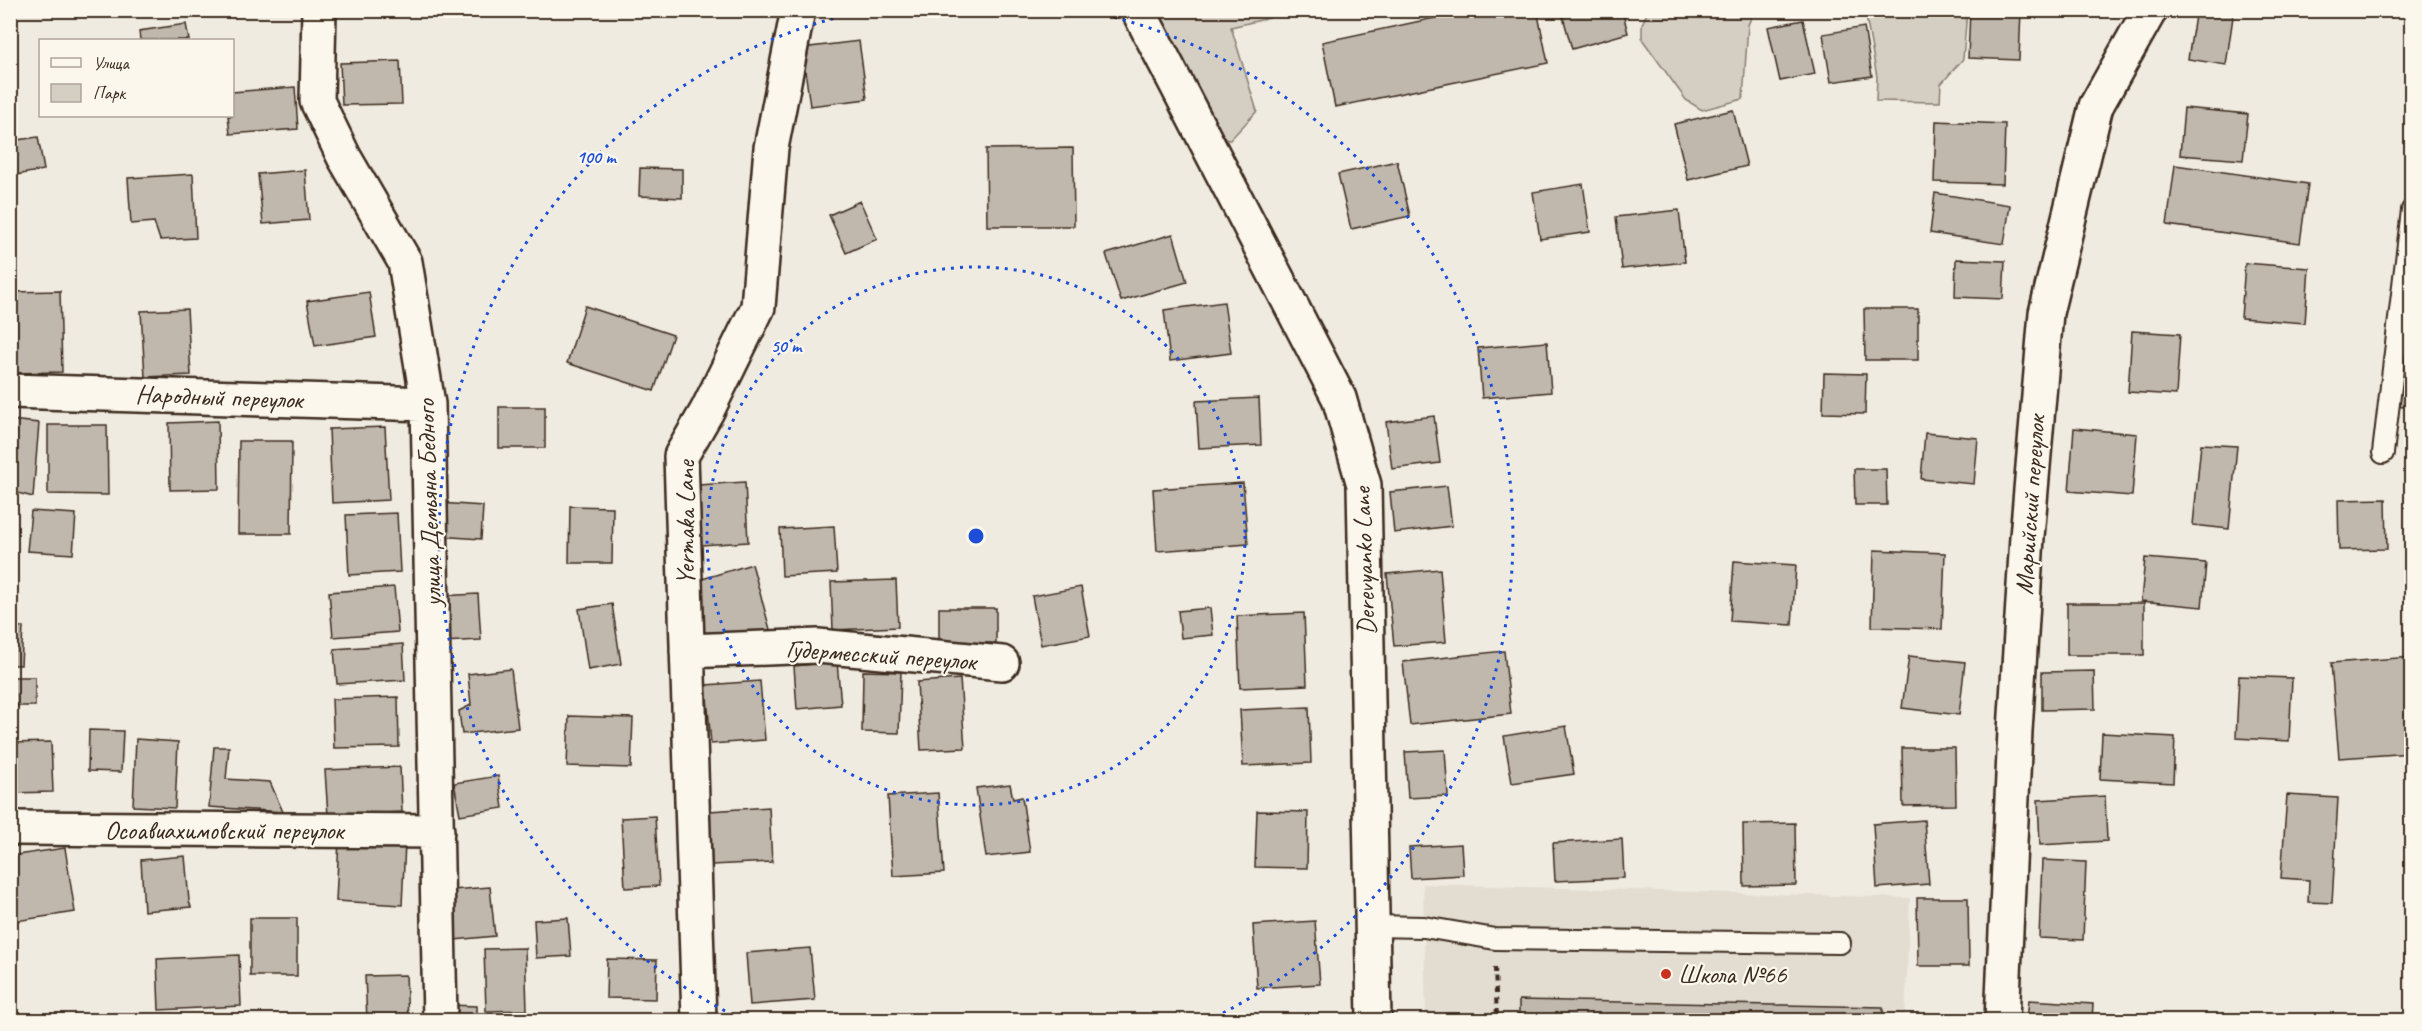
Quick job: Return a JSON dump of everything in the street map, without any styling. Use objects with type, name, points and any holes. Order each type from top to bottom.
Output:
[{"type":"street","name":"улица Демьяна Бедного","points":[[319,10],[317,101],[344,157],[405,262],[428,404],[440,1020]]},
{"type":"street","name":"Yermaka Lane","points":[[699,1020],[681,456],[707,411],[758,307],[771,148],[798,10]]},
{"type":"street","name":"Derevyanko Lane","points":[[1138,10],[1340,398],[1364,485],[1374,1020]]},
{"type":"street","name":"Марийский переулок","points":[[2002,1020],[2015,731],[2027,537],[2046,313],[2096,106],[2150,10]]},
{"type":"street","name":"Народный переулок","points":[[10,391],[428,404]]},
{"type":"street","name":"Гудермесский переулок","points":[[687,651],[818,646],[1002,663]]},
{"type":"street","name":"Осоавиахимовский переулок","points":[[10,828],[437,831]]},
{"type":"lane","points":[[2383,453],[2412,210]]},
{"type":"lane","points":[[1372,926],[1424,927],[1495,939],[1840,943]]},
{"type":"path","points":[[1495,939],[1497,1020]]},
{"type":"shaded area","name":"Школа №66","points":[[1423,884],[1910,898],[1905,1020],[1426,1020]]},
{"type":"green space","points":[[1149,11],[1278,11],[1269,18],[1231,27],[1257,111],[1230,140],[1214,139]]},
{"type":"green space","points":[[1648,11],[1754,11],[1748,25],[1743,99],[1702,110],[1686,100],[1642,39],[1642,24]]},
{"type":"green space","points":[[1865,11],[1967,11],[1963,59],[1941,84],[1940,102],[1876,101],[1877,77]]},
{"type":"building","points":[[1472,10],[1537,10],[1548,63],[1335,107],[1322,42]]},
{"type":"building","points":[[1561,10],[1622,10],[1628,33],[1572,49]]},
{"type":"building","points":[[1970,10],[2021,10],[2019,60],[1968,58]]},
{"type":"building","points":[[2196,10],[2234,10],[2226,65],[2188,59]]},
{"type":"building","points":[[1803,20],[1815,74],[1780,81],[1768,27]]},
{"type":"building","points":[[186,24],[189,39],[140,39],[139,31]]},
{"type":"building","points":[[1864,27],[1872,76],[1831,82],[1823,34]]},
{"type":"building","points":[[859,41],[867,99],[810,106],[802,48]]},
{"type":"building","points":[[400,61],[402,104],[342,105],[340,63]]},
{"type":"building","points":[[295,87],[298,129],[230,134],[228,117],[234,117],[234,92]]},
{"type":"building","points":[[2184,108],[2248,114],[2243,160],[2180,155]]},
{"type":"building","points":[[1733,110],[1747,166],[1688,180],[1674,124]]},
{"type":"building","points":[[1936,121],[2005,124],[2003,184],[1934,182]]},
{"type":"building","points":[[38,137],[44,170],[10,176],[10,141]]},
{"type":"building","points":[[1073,148],[1074,226],[987,226],[986,149]]},
{"type":"building","points":[[1397,161],[1410,216],[1351,229],[1338,174]]},
{"type":"building","points":[[2175,165],[2308,184],[2300,243],[2167,225]]},
{"type":"building","points":[[640,168],[682,169],[682,198],[639,196]]},
{"type":"building","points":[[305,170],[309,220],[263,224],[258,174]]},
{"type":"building","points":[[193,174],[196,238],[160,240],[154,222],[131,224],[128,178]]},
{"type":"building","points":[[1583,184],[1590,232],[1540,239],[1533,192]]},
{"type":"building","points":[[1935,193],[2010,205],[2004,244],[1930,233]]},
{"type":"building","points":[[860,201],[877,239],[846,253],[829,215]]},
{"type":"building","points":[[1679,210],[1685,262],[1622,269],[1616,217]]},
{"type":"building","points":[[1173,234],[1187,282],[1121,301],[1106,254]]},
{"type":"building","points":[[1956,259],[2005,261],[2003,299],[1955,297]]},
{"type":"building","points":[[2245,263],[2309,268],[2305,323],[2241,318]]},
{"type":"building","points":[[60,291],[62,372],[10,373],[10,292]]},
{"type":"building","points":[[369,292],[376,337],[315,346],[307,301]]},
{"type":"building","points":[[1224,302],[1231,353],[1170,361],[1164,310]]},
{"type":"building","points":[[585,306],[673,335],[654,391],[567,363]]},
{"type":"building","points":[[187,309],[191,375],[145,377],[141,311]]},
{"type":"building","points":[[1864,309],[1918,309],[1918,360],[1865,360]]},
{"type":"building","points":[[2408,317],[2412,317],[2412,408],[2396,406]]},
{"type":"building","points":[[2132,331],[2180,334],[2176,395],[2128,392]]},
{"type":"building","points":[[1547,342],[1551,392],[1482,398],[1478,348]]},
{"type":"building","points":[[1824,373],[1866,374],[1865,414],[1823,413]]},
{"type":"building","points":[[1259,398],[1261,445],[1199,448],[1196,401]]},
{"type":"building","points":[[499,407],[545,407],[545,448],[499,448]]},
{"type":"building","points":[[1434,416],[1440,463],[1392,469],[1386,422]]},
{"type":"building","points":[[10,420],[39,423],[33,497],[10,491]]},
{"type":"building","points":[[218,421],[219,489],[170,490],[169,423]]},
{"type":"building","points":[[48,425],[107,425],[108,495],[48,494]]},
{"type":"building","points":[[385,427],[389,500],[332,503],[329,429]]},
{"type":"building","points":[[2074,428],[2137,434],[2132,496],[2069,491]]},
{"type":"building","points":[[1925,433],[1978,438],[1974,484],[1921,479]]},
{"type":"building","points":[[239,441],[292,441],[291,534],[238,534]]},
{"type":"building","points":[[2201,444],[2237,446],[2229,529],[2193,525]]},
{"type":"building","points":[[1854,469],[1886,469],[1887,505],[1855,505]]},
{"type":"building","points":[[745,482],[748,542],[701,545],[698,485]]},
{"type":"building","points":[[1243,483],[1248,544],[1157,551],[1153,489]]},
{"type":"building","points":[[1447,486],[1452,526],[1394,533],[1390,492]]},
{"type":"building","points":[[2386,499],[2387,549],[2339,550],[2338,500]]},
{"type":"building","points":[[439,503],[483,506],[481,539],[438,536]]},
{"type":"building","points":[[570,506],[613,507],[612,563],[569,563]]},
{"type":"building","points":[[31,511],[76,514],[73,554],[27,551]]},
{"type":"building","points":[[397,513],[400,572],[349,575],[346,515]]},
{"type":"building","points":[[834,526],[837,573],[782,576],[780,529]]},
{"type":"building","points":[[1874,550],[1945,553],[1942,629],[1872,627]]},
{"type":"building","points":[[2145,558],[2206,563],[2202,607],[2141,601]]},
{"type":"building","points":[[1734,561],[1796,565],[1792,625],[1730,621]]},
{"type":"building","points":[[752,564],[771,633],[702,634],[702,579]]},
{"type":"building","points":[[1440,569],[1446,642],[1394,646],[1387,574]]},
{"type":"building","points":[[896,580],[898,627],[833,630],[831,582]]},
{"type":"building","points":[[394,587],[398,632],[333,637],[329,592]]},
{"type":"building","points":[[1081,587],[1090,636],[1041,645],[1032,596]]},
{"type":"building","points":[[478,594],[481,640],[442,642],[439,596]]},
{"type":"building","points":[[2067,603],[2144,603],[2144,655],[2067,655]]},
{"type":"building","points":[[612,604],[621,664],[588,670],[579,609]]},
{"type":"building","points":[[939,608],[996,608],[996,643],[939,643]]},
{"type":"building","points":[[1210,608],[1213,635],[1181,638],[1178,611]]},
{"type":"building","points":[[1304,613],[1307,685],[1240,688],[1237,616]]},
{"type":"building","points":[[10,627],[23,627],[21,665],[10,665]]},
{"type":"building","points":[[403,644],[405,680],[337,684],[334,649]]},
{"type":"building","points":[[1504,651],[1511,714],[1410,725],[1403,662]]},
{"type":"building","points":[[1909,656],[1965,662],[1959,715],[1902,708]]},
{"type":"building","points":[[2412,657],[2412,753],[2339,758],[2331,663]]},
{"type":"building","points":[[837,662],[841,705],[797,709],[794,666]]},
{"type":"building","points":[[511,669],[518,728],[462,734],[459,711],[471,705],[468,674]]},
{"type":"building","points":[[863,671],[901,672],[899,733],[862,732]]},
{"type":"building","points":[[2094,671],[2095,709],[2042,710],[2042,672]]},
{"type":"building","points":[[2239,676],[2292,678],[2289,741],[2236,738]]},
{"type":"building","points":[[10,677],[35,677],[35,706],[10,706]]},
{"type":"building","points":[[960,679],[965,748],[921,750],[917,682]]},
{"type":"building","points":[[760,681],[765,740],[711,744],[706,685]]},
{"type":"building","points":[[398,697],[399,747],[334,748],[332,699]]},
{"type":"building","points":[[1309,707],[1311,763],[1243,766],[1240,710]]},
{"type":"building","points":[[569,716],[633,718],[631,768],[567,766]]},
{"type":"building","points":[[1566,726],[1574,774],[1512,783],[1504,736]]},
{"type":"building","points":[[89,730],[123,731],[121,772],[88,771]]},
{"type":"building","points":[[2102,733],[2175,737],[2173,783],[2100,779]]},
{"type":"building","points":[[136,739],[178,742],[175,808],[133,806]]},
{"type":"building","points":[[51,742],[53,792],[10,793],[10,743]]},
{"type":"building","points":[[214,747],[229,747],[226,779],[270,782],[283,812],[209,807]]},
{"type":"building","points":[[1902,748],[1955,748],[1956,805],[1903,806]]},
{"type":"building","points":[[1445,750],[1448,796],[1408,798],[1405,752]]},
{"type":"building","points":[[400,767],[402,812],[328,816],[325,770]]},
{"type":"building","points":[[498,776],[503,808],[460,815],[454,783]]},
{"type":"building","points":[[1010,784],[1013,799],[1022,797],[1030,852],[986,857],[976,788]]},
{"type":"building","points":[[938,793],[944,873],[893,876],[888,796]]},
{"type":"building","points":[[2287,795],[2338,798],[2332,903],[2308,902],[2309,880],[2281,878]]},
{"type":"building","points":[[2105,796],[2107,841],[2040,845],[2038,800]]},
{"type":"building","points":[[769,807],[772,862],[712,865],[709,811]]},
{"type":"building","points":[[1257,811],[1308,812],[1307,868],[1255,867]]},
{"type":"building","points":[[655,816],[659,886],[625,888],[621,818]]},
{"type":"building","points":[[1924,820],[1929,884],[1877,888],[1873,824]]},
{"type":"building","points":[[1795,823],[1796,885],[1744,886],[1743,824]]},
{"type":"building","points":[[339,839],[405,843],[402,905],[336,901]]},
{"type":"building","points":[[1622,839],[1624,878],[1555,881],[1553,843]]},
{"type":"building","points":[[1461,844],[1463,875],[1411,878],[1409,847]]},
{"type":"building","points":[[65,848],[75,912],[16,921],[10,887],[10,856]]},
{"type":"building","points":[[185,856],[191,907],[144,911],[141,860]]},
{"type":"building","points":[[2042,860],[2086,862],[2083,940],[2039,938]]},
{"type":"building","points":[[490,887],[495,936],[444,941],[439,891]]},
{"type":"building","points":[[1917,898],[1968,898],[1969,966],[1918,966]]},
{"type":"building","points":[[250,918],[297,918],[297,976],[250,976]]},
{"type":"building","points":[[568,918],[571,956],[536,958],[534,920]]},
{"type":"building","points":[[1315,921],[1320,984],[1257,988],[1253,925]]},
{"type":"building","points":[[525,948],[527,1010],[486,1011],[484,949]]},
{"type":"building","points":[[810,948],[815,1000],[750,1005],[746,953]]},
{"type":"building","points":[[239,955],[241,1006],[159,1010],[157,959]]},
{"type":"building","points":[[607,959],[657,960],[656,999],[606,998]]},
{"type":"building","points":[[406,975],[408,1020],[367,1020],[365,976]]},
{"type":"building","points":[[1519,1000],[1883,1007],[1883,1020],[1519,1020]]},
{"type":"building","points":[[2029,1000],[2093,1004],[2092,1020],[2027,1020]]},
{"type":"building","points":[[448,1005],[477,1006],[477,1020],[448,1020]]},
{"type":"place","name":"Школа №66","points":[[1666,974]]}]
